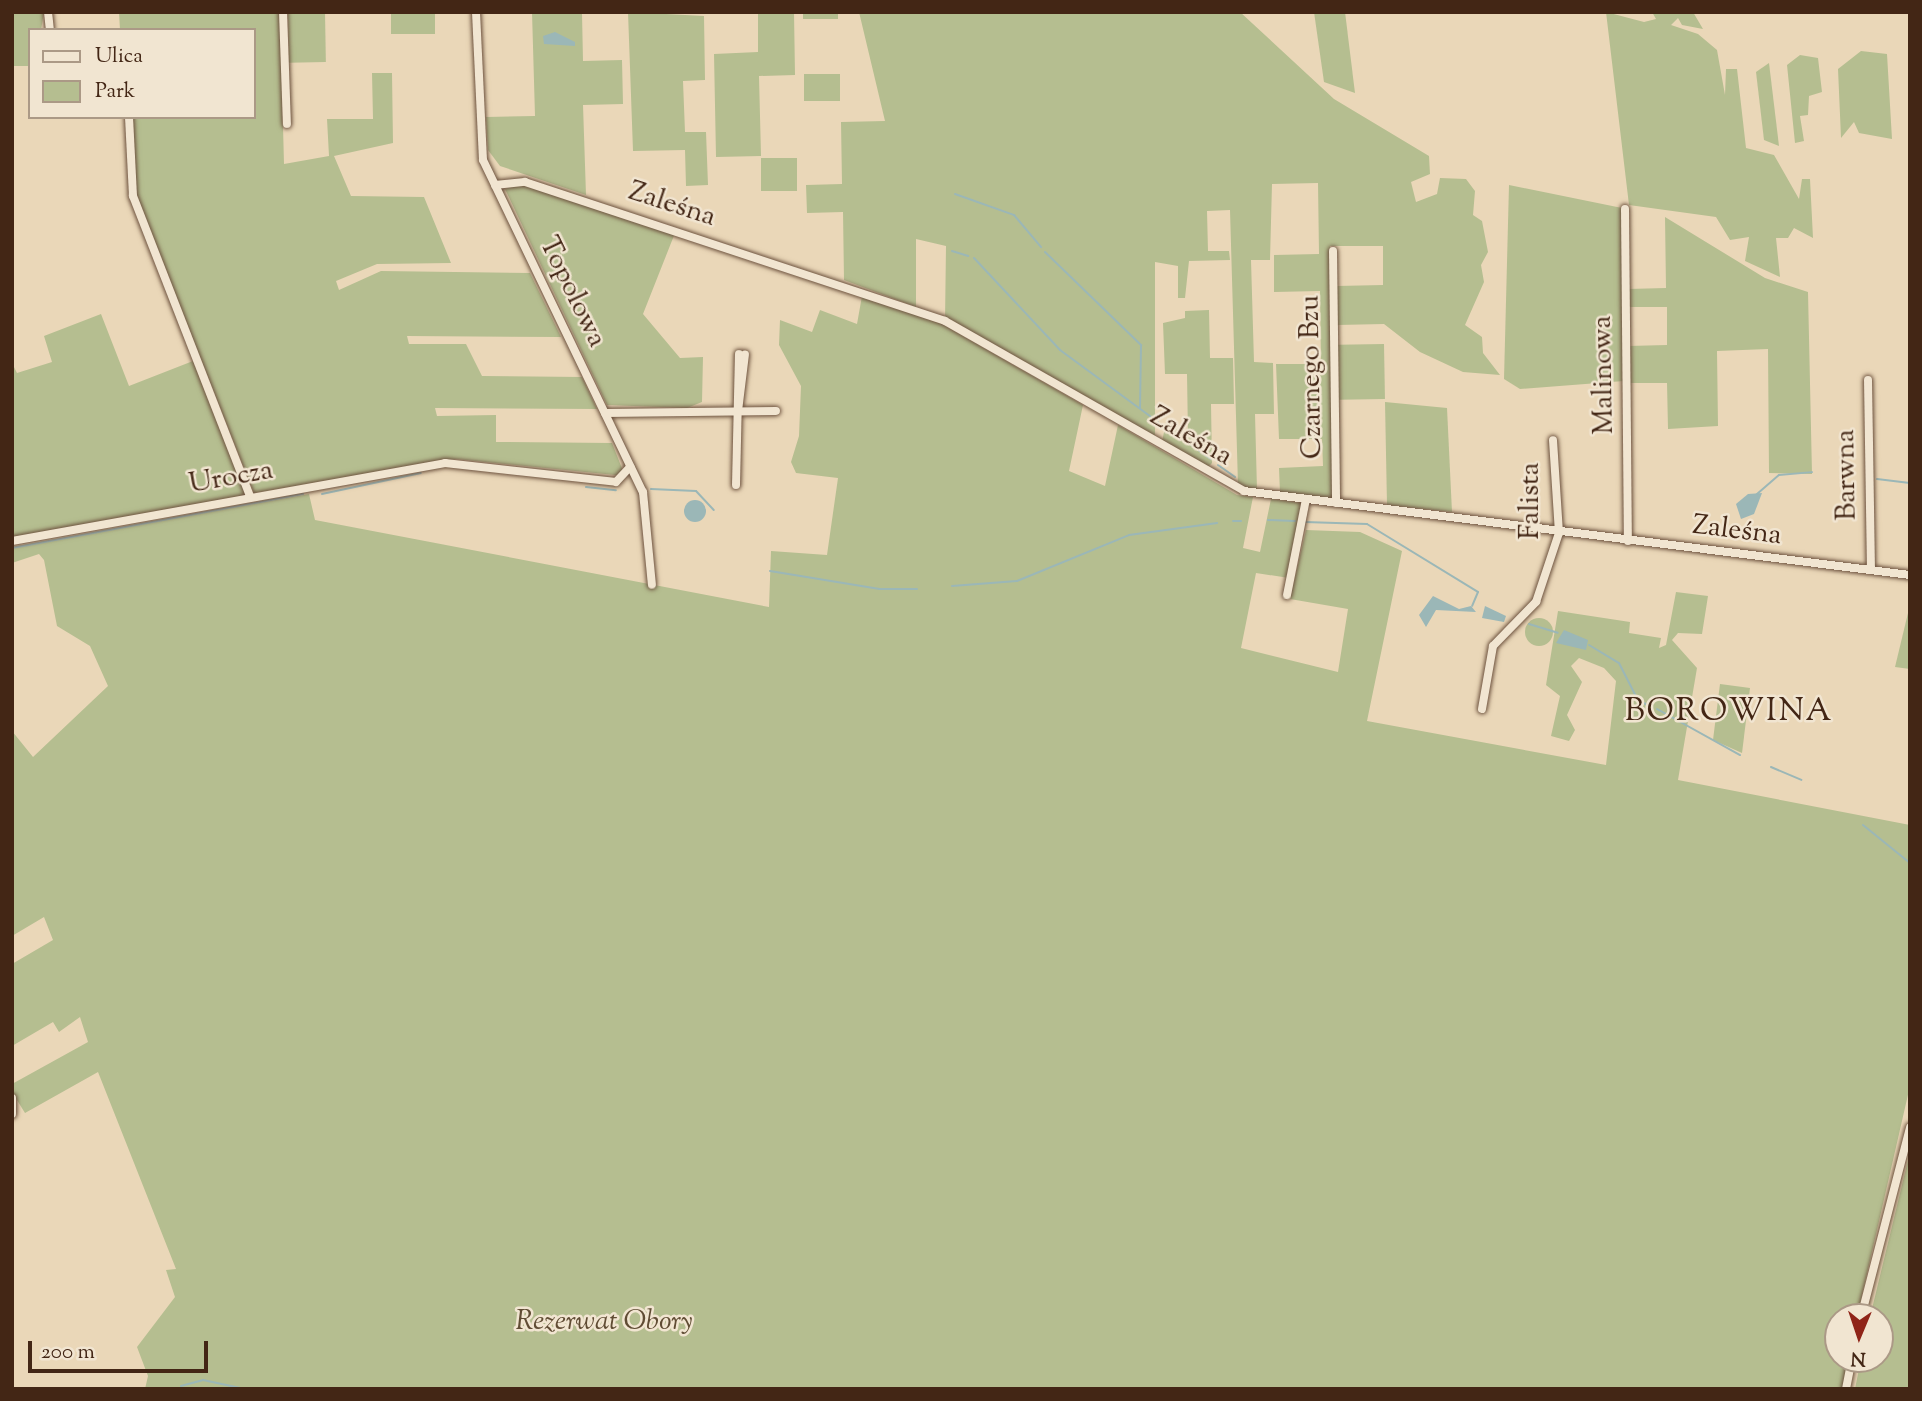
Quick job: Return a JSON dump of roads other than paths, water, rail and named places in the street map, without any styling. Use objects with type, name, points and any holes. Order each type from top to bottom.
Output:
[{"type":"street","points":[[283,12],[287,124]]},
{"type":"street","name":"Topolowa","points":[[476,12],[480,146],[495,185],[605,413],[649,512],[652,585]]},
{"type":"street","points":[[129,119],[133,196],[250,496]]},
{"type":"street","name":"Zaleśna","points":[[495,185],[525,182],[937,317],[1236,489],[1559,533],[1910,575]]},
{"type":"street","name":"Malinowa","points":[[1625,209],[1628,541]]},
{"type":"street","name":"Czarnego Bzu","points":[[1333,251],[1336,503]]},
{"type":"street","points":[[736,485],[742,354]]},
{"type":"street","name":"Barwna","points":[[1868,380],[1871,569]]},
{"type":"street","points":[[605,413],[776,411]]},
{"type":"street","name":"Falista","points":[[1482,709],[1493,646],[1536,602],[1559,533],[1553,440]]},
{"type":"street","name":"Urocza","points":[[12,541],[250,496],[458,462],[616,482],[630,467]]},
{"type":"street","points":[[1286,595],[1306,499]]},
{"type":"street","points":[[12,1098],[12,1114]]},
{"type":"street","points":[[1865,1303],[1910,1127]]},
{"type":"water","points":[[555,32],[575,42],[575,46],[544,44],[543,36]]},
{"type":"water","points":[[1762,493],[1754,514],[1741,519],[1736,504],[1748,494]]},
{"type":"water","points":[[695,500],[703,503],[706,511],[703,519],[695,522],[687,519],[684,511],[687,503]]},
{"type":"water","points":[[1433,596],[1459,609],[1471,606],[1476,612],[1436,610],[1426,627],[1419,615]]},
{"type":"water","points":[[1485,606],[1506,616],[1504,622],[1482,618]]},
{"type":"water","points":[[1564,630],[1588,640],[1586,650],[1556,643]]},
{"type":"waterway","points":[[955,194],[1014,215],[1041,247]]},
{"type":"waterway","points":[[952,251],[968,256]]},
{"type":"waterway","points":[[1045,252],[1141,345],[1140,408]]},
{"type":"waterway","points":[[974,258],[1060,350],[1158,422]]},
{"type":"waterway","points":[[1166,427],[1211,459]]},
{"type":"waterway","points":[[1218,465],[1235,477]]},
{"type":"waterway","points":[[1757,494],[1779,475],[1812,472]]},
{"type":"waterway","points":[[322,494],[421,473]]},
{"type":"waterway","points":[[1877,479],[1910,483]]},
{"type":"waterway","points":[[586,487],[616,490]]},
{"type":"waterway","points":[[651,489],[696,491],[714,510]]},
{"type":"waterway","points":[[12,548],[303,494]]},
{"type":"waterway","points":[[1268,520],[1295,521]]},
{"type":"waterway","points":[[1233,521],[1241,521]]},
{"type":"waterway","points":[[1305,522],[1367,524],[1478,592],[1472,606]]},
{"type":"waterway","points":[[952,586],[1017,581],[1129,535],[1217,523]]},
{"type":"waterway","points":[[770,571],[880,589],[917,589]]},
{"type":"waterway","points":[[1529,624],[1558,633]]},
{"type":"waterway","points":[[1589,645],[1619,663],[1637,698],[1650,707]]},
{"type":"waterway","points":[[1657,709],[1740,755]]},
{"type":"waterway","points":[[1771,767],[1801,780]]},
{"type":"waterway","points":[[1863,825],[1910,863]]},
{"type":"waterway","points":[[181,1386],[203,1380],[245,1389]]},
{"type":"district","name":"BOROWINA","points":[[1729,712]]},
{"type":"park label","name":"Rezerwat Obory","points":[[604,1322]]}]
